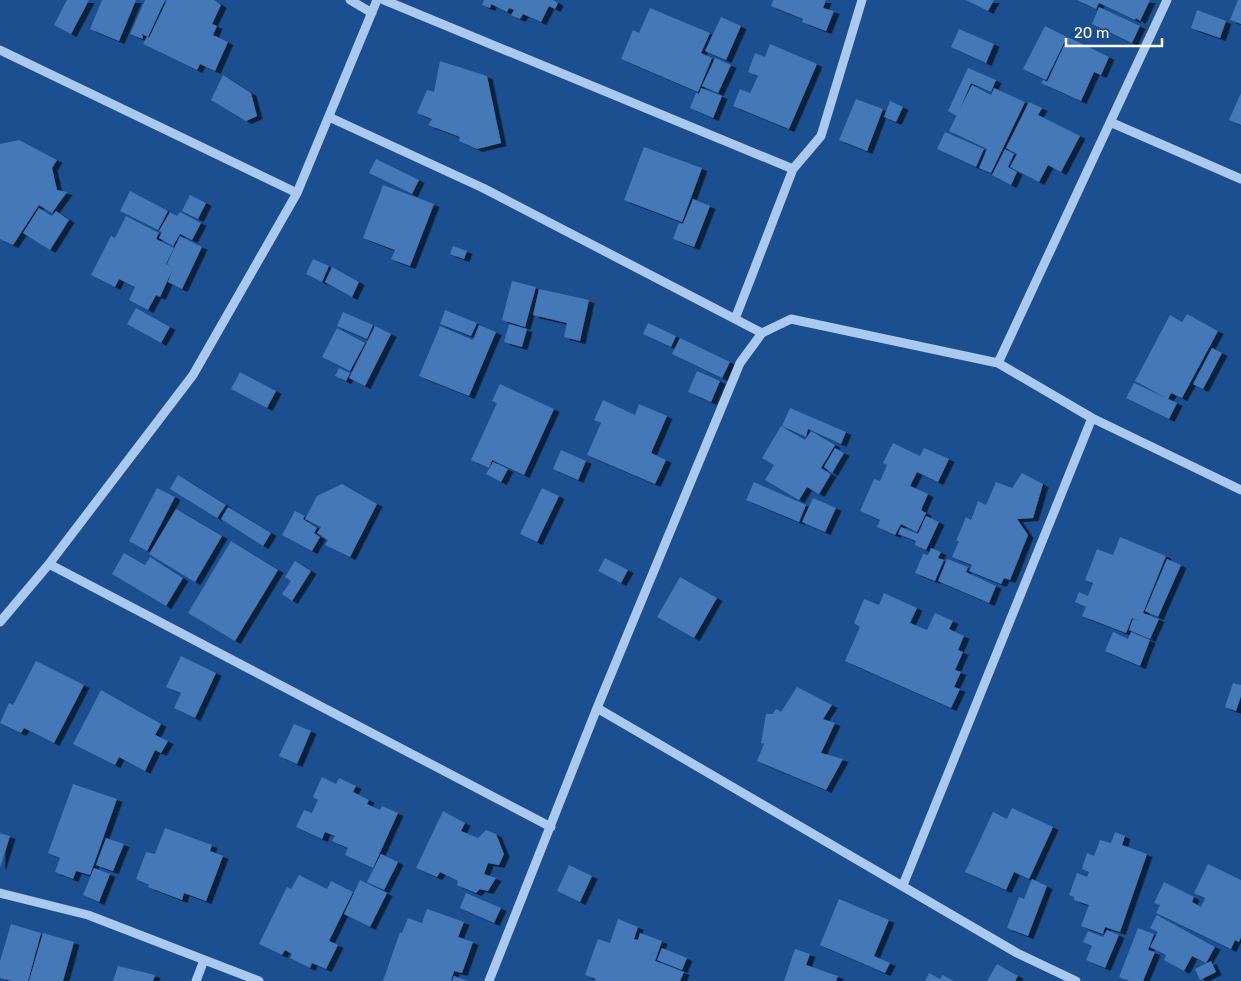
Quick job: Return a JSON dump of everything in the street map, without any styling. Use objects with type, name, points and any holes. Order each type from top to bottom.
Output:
[{"type":"street","points":[[350,0],[372,13]]},
{"type":"street","points":[[0,622],[49,564],[193,375],[298,193],[377,0]]},
{"type":"street","points":[[384,0],[793,168]]},
{"type":"street","points":[[735,318],[793,168],[821,136],[862,0]]},
{"type":"street","points":[[998,363],[1167,0]]},
{"type":"street","points":[[0,50],[298,193]]},
{"type":"street","points":[[329,117],[483,188],[762,333]]},
{"type":"street","points":[[1110,122],[1241,179]]},
{"type":"street","points":[[489,981],[597,708],[740,363],[762,333],[791,319],[998,363],[1092,418],[1241,490]]},
{"type":"street","points":[[903,885],[1092,418]]},
{"type":"street","points":[[49,564],[551,827]]},
{"type":"street","points":[[597,708],[1017,952],[1076,981]]},
{"type":"street","points":[[0,893],[88,915],[259,981]]},
{"type":"street","points":[[196,981],[204,960]]},
{"type":"building","points":[[67,0],[89,0],[71,34],[54,25]]},
{"type":"building","points":[[102,0],[136,0],[119,41],[90,29]]},
{"type":"building","points":[[145,0],[165,0],[148,37],[142,34],[143,39],[130,34]]},
{"type":"building","points":[[167,0],[214,0],[221,5],[212,24],[217,26],[213,35],[228,42],[215,71],[200,64],[197,70],[143,44],[147,37],[149,38]]},
{"type":"building","points":[[484,0],[553,0],[558,3],[555,9],[549,6],[541,22],[523,14],[520,19],[511,15],[514,10],[509,8],[507,12],[491,4],[490,8],[482,5]]},
{"type":"building","points":[[773,0],[826,0],[823,8],[834,11],[826,31],[802,22],[803,19],[771,6]]},
{"type":"building","points":[[966,0],[994,0],[988,11]]},
{"type":"building","points":[[1077,0],[1150,0],[1140,21],[1099,3],[1096,9]]},
{"type":"building","points":[[1238,0],[1241,0],[1241,24],[1230,20]]},
{"type":"building","points":[[1099,7],[1140,26],[1132,43],[1092,24]]},
{"type":"building","points":[[650,8],[710,33],[701,53],[712,58],[698,92],[621,59],[633,30],[639,33]]},
{"type":"building","points":[[1197,10],[1226,21],[1220,38],[1191,28]]},
{"type":"building","points":[[721,17],[741,26],[726,60],[705,51]]},
{"type":"building","points":[[1045,26],[1067,37],[1046,80],[1023,69]]},
{"type":"building","points":[[959,29],[994,44],[986,63],[951,47]]},
{"type":"building","points":[[1068,37],[1109,57],[1101,75],[1094,72],[1081,101],[1041,83],[1043,80],[1047,82]]},
{"type":"building","points":[[770,44],[817,64],[789,129],[733,106],[740,89],[750,93],[758,76],[748,72],[755,53],[765,57]]},
{"type":"building","points":[[715,58],[731,65],[718,93],[702,86]]},
{"type":"building","points":[[440,61],[487,76],[501,143],[477,149],[459,141],[460,137],[428,125],[432,119],[417,113],[427,90],[434,92]]},
{"type":"building","points":[[968,68],[996,80],[991,92],[971,83],[957,116],[948,111]]},
{"type":"building","points":[[223,75],[251,93],[257,116],[246,121],[211,100]]},
{"type":"building","points":[[972,85],[991,95],[994,88],[1025,102],[991,173],[979,168],[987,149],[949,131]]},
{"type":"building","points":[[701,88],[722,96],[713,118],[690,108],[696,93],[699,94]]},
{"type":"building","points":[[1241,93],[1241,125],[1229,120]]},
{"type":"building","points":[[856,99],[883,109],[867,151],[839,140]]},
{"type":"building","points":[[890,101],[903,107],[896,122],[884,117]]},
{"type":"building","points":[[1029,102],[1042,108],[1038,115],[1080,136],[1061,172],[1048,165],[1039,182],[1010,167],[1017,154],[1006,148]]},
{"type":"building","points":[[945,132],[984,149],[976,167],[937,149]]},
{"type":"building","points":[[19,140],[57,160],[52,168],[57,190],[67,192],[52,213],[39,205],[13,245],[0,239],[0,144]]},
{"type":"building","points":[[644,147],[702,168],[682,222],[624,200]]},
{"type":"building","points":[[1005,149],[1014,154],[1008,167],[1017,172],[1011,185],[992,175]]},
{"type":"building","points":[[376,159],[419,180],[412,194],[369,173]]},
{"type":"building","points":[[383,185],[434,204],[410,266],[391,259],[395,250],[363,238]]},
{"type":"building","points":[[130,191],[168,211],[158,230],[120,211]]},
{"type":"building","points":[[190,195],[206,203],[198,219],[182,211]]},
{"type":"building","points":[[693,199],[710,206],[694,247],[673,239],[679,223],[683,224]]},
{"type":"building","points":[[39,208],[52,216],[56,211],[69,220],[50,250],[23,233]]},
{"type":"building","points":[[170,212],[177,216],[180,212],[201,223],[192,240],[180,234],[173,246],[159,238],[162,232],[159,231]]},
{"type":"building","points":[[126,216],[159,233],[156,239],[174,248],[166,264],[174,268],[167,264],[180,236],[202,247],[182,289],[168,282],[172,271],[160,297],[156,295],[148,310],[129,300],[135,287],[119,279],[115,287],[91,275],[111,236],[115,238]]},
{"type":"building","points":[[453,246],[467,251],[464,259],[450,254]]},
{"type":"building","points":[[313,259],[329,266],[322,282],[306,274]]},
{"type":"building","points":[[332,267],[359,282],[352,297],[325,282]]},
{"type":"building","points":[[512,281],[536,287],[525,327],[502,320]]},
{"type":"building","points":[[539,289],[589,300],[580,341],[564,337],[567,323],[533,315]]},
{"type":"building","points":[[136,308],[170,327],[161,343],[127,324]]},
{"type":"building","points":[[445,310],[477,323],[471,336],[440,324]]},
{"type":"building","points":[[343,312],[373,325],[367,339],[337,326]]},
{"type":"building","points":[[1187,314],[1218,331],[1182,398],[1171,393],[1168,399],[1135,381],[1170,315],[1182,322]]},
{"type":"building","points":[[648,323],[676,336],[671,347],[643,334]]},
{"type":"building","points":[[509,324],[527,329],[522,347],[504,342]]},
{"type":"building","points":[[479,325],[496,332],[469,396],[419,376],[440,326],[473,340]]},
{"type":"building","points":[[375,326],[391,334],[365,386],[349,378]]},
{"type":"building","points":[[337,328],[365,343],[350,371],[322,357]]},
{"type":"building","points":[[680,338],[730,362],[722,378],[672,354]]},
{"type":"building","points":[[1212,348],[1222,353],[1203,389],[1193,384]]},
{"type":"building","points":[[339,368],[350,373],[346,381],[335,376]]},
{"type":"building","points":[[697,371],[720,381],[711,402],[688,392]]},
{"type":"building","points":[[240,372],[276,391],[267,408],[231,389]]},
{"type":"building","points":[[1134,383],[1177,403],[1169,419],[1126,398]]},
{"type":"building","points":[[500,384],[554,409],[524,475],[492,460],[489,468],[471,460],[497,403],[492,401]]},
{"type":"building","points":[[603,400],[635,415],[639,404],[667,416],[651,453],[666,460],[655,484],[587,455],[601,423],[594,420]]},
{"type":"building","points":[[790,408],[846,432],[841,444],[808,429],[806,437],[782,426]]},
{"type":"building","points":[[781,426],[805,440],[811,431],[835,445],[821,468],[831,474],[819,494],[807,487],[799,500],[765,480],[774,465],[762,458]]},
{"type":"building","points":[[893,443],[920,456],[924,448],[949,459],[938,482],[917,472],[910,486],[928,494],[921,510],[926,513],[917,532],[901,524],[895,535],[877,527],[880,520],[860,511],[874,479],[880,481],[887,465],[883,463]]},
{"type":"building","points":[[835,448],[844,453],[832,473],[824,467]]},
{"type":"building","points":[[561,450],[586,461],[578,480],[553,469]]},
{"type":"building","points":[[493,462],[508,469],[501,482],[486,474]]},
{"type":"building","points":[[1022,473],[1043,484],[1033,518],[1017,519],[1028,535],[1010,580],[1004,578],[1001,584],[969,571],[972,565],[952,557],[959,541],[956,541],[966,517],[971,520],[978,501],[986,505],[996,482],[1012,488]]},
{"type":"building","points":[[178,475],[226,505],[217,518],[170,489]]},
{"type":"building","points":[[754,482],[806,505],[799,522],[746,500]]},
{"type":"building","points":[[342,484],[377,504],[350,557],[325,545],[328,540],[317,533],[321,527],[305,519],[317,496]]},
{"type":"building","points":[[157,488],[175,497],[147,551],[129,541]]},
{"type":"building","points":[[542,488],[559,496],[537,542],[520,534]]},
{"type":"building","points":[[813,498],[836,508],[825,532],[802,522]]},
{"type":"building","points":[[228,507],[271,533],[263,546],[221,519]]},
{"type":"building","points":[[176,509],[222,536],[195,582],[149,554]]},
{"type":"building","points":[[295,511],[305,516],[303,519],[317,528],[314,533],[320,537],[312,551],[282,535]]},
{"type":"building","points":[[926,516],[939,522],[926,550],[915,545],[916,541],[898,534],[901,527],[918,534]]},
{"type":"building","points":[[1120,537],[1166,556],[1143,613],[1159,619],[1150,639],[1129,630],[1133,619],[1141,621],[1132,618],[1126,633],[1082,616],[1086,607],[1075,602],[1079,592],[1088,596],[1093,583],[1085,580],[1097,549],[1113,555]]},
{"type":"building","points":[[231,541],[278,570],[235,641],[188,613]]},
{"type":"building","points":[[931,548],[941,552],[938,558],[944,560],[935,581],[915,573],[923,554],[928,555]]},
{"type":"building","points":[[124,553],[145,565],[150,557],[183,578],[166,606],[112,574]]},
{"type":"building","points":[[605,558],[628,570],[621,583],[598,571]]},
{"type":"building","points":[[947,559],[968,567],[966,572],[996,586],[989,603],[938,581]]},
{"type":"building","points":[[1167,559],[1181,565],[1158,617],[1145,611]]},
{"type":"building","points":[[295,561],[311,571],[292,601],[282,594],[291,581],[285,577]]},
{"type":"building","points":[[680,577],[717,598],[694,638],[657,617]]},
{"type":"building","points":[[884,593],[917,608],[910,623],[927,630],[935,613],[953,621],[949,629],[964,636],[958,650],[963,652],[955,670],[961,672],[954,687],[960,689],[951,708],[845,661],[860,627],[854,623],[864,599],[879,605]]},
{"type":"building","points":[[1113,632],[1128,639],[1131,632],[1150,640],[1140,666],[1105,651]]},
{"type":"building","points":[[181,656],[216,673],[195,718],[174,708],[181,693],[166,687]]},
{"type":"building","points":[[36,661],[84,685],[54,743],[24,728],[21,733],[0,723],[9,703],[13,705]]},
{"type":"building","points":[[1233,683],[1241,685],[1241,696],[1236,711],[1225,707]]},
{"type":"building","points":[[797,687],[832,705],[823,719],[835,723],[821,753],[843,759],[826,790],[757,761],[764,744],[761,743],[766,714],[773,714],[777,709],[781,712]]},
{"type":"building","points":[[101,690],[161,724],[155,735],[168,741],[161,753],[155,750],[145,771],[119,757],[115,765],[73,744]]},
{"type":"building","points":[[294,724],[311,731],[297,764],[279,756]]},
{"type":"building","points":[[322,777],[336,784],[339,778],[356,786],[353,792],[369,800],[367,804],[380,810],[382,806],[398,813],[373,868],[345,855],[348,848],[332,841],[335,836],[325,832],[322,839],[296,827],[304,810],[312,813],[318,800],[313,797]]},
{"type":"building","points":[[73,784],[117,799],[90,875],[76,871],[73,879],[55,872],[60,858],[48,853]]},
{"type":"building","points":[[1012,808],[1053,827],[1029,879],[1014,872],[1006,890],[965,872],[993,812],[1007,819]]},
{"type":"building","points":[[443,811],[465,823],[461,831],[478,838],[486,830],[496,834],[504,854],[499,865],[488,863],[484,874],[496,878],[488,891],[480,889],[476,893],[457,885],[458,881],[440,872],[437,877],[416,868]]},
{"type":"building","points":[[165,828],[212,845],[210,851],[223,856],[206,901],[184,893],[182,900],[148,887],[149,885],[136,879],[146,852],[155,854]]},
{"type":"building","points":[[1115,832],[1125,836],[1122,845],[1147,854],[1120,932],[1105,927],[1103,934],[1081,926],[1089,905],[1074,900],[1074,897],[1069,895],[1077,873],[1087,877],[1089,872],[1082,869],[1087,853],[1094,856],[1100,840],[1111,843]]},
{"type":"building","points":[[0,833],[10,836],[0,868]]},
{"type":"building","points":[[106,838],[124,844],[113,871],[96,865]]},
{"type":"building","points":[[381,854],[398,862],[384,890],[367,882]]},
{"type":"building","points":[[1208,864],[1241,880],[1241,937],[1239,942],[1235,940],[1231,949],[1156,913],[1160,905],[1154,903],[1164,882],[1194,897],[1192,902],[1201,907],[1205,898],[1194,893]]},
{"type":"building","points":[[569,865],[592,876],[580,902],[557,891]]},
{"type":"building","points":[[94,868],[110,874],[99,902],[83,895]]},
{"type":"building","points":[[299,875],[327,889],[331,881],[353,892],[329,941],[338,945],[326,969],[312,963],[310,968],[290,958],[292,954],[285,950],[282,955],[259,944],[287,887],[291,889]]},
{"type":"building","points":[[1032,879],[1047,886],[1028,936],[1007,928],[1019,897],[1024,899]]},
{"type":"building","points":[[360,880],[387,893],[370,927],[344,914]]},
{"type":"building","points":[[466,893],[501,908],[494,923],[460,908]]},
{"type":"building","points":[[839,899],[889,920],[874,956],[890,963],[885,973],[820,945]]},
{"type":"building","points":[[427,909],[464,922],[458,937],[473,942],[462,973],[454,971],[451,981],[383,981],[400,932],[402,933],[408,918],[422,923]]},
{"type":"building","points":[[1157,915],[1215,947],[1206,963],[1192,956],[1184,971],[1164,960],[1166,955],[1150,947],[1158,932],[1150,928]]},
{"type":"building","points":[[618,919],[638,927],[634,939],[638,940],[640,933],[662,941],[655,961],[684,972],[680,981],[595,981],[596,979],[585,975],[598,939],[610,943]]},
{"type":"building","points":[[11,924],[41,933],[28,981],[12,981],[0,978],[0,961]]},
{"type":"building","points":[[1138,928],[1154,934],[1148,950],[1155,952],[1143,981],[1129,981],[1119,977]]},
{"type":"building","points":[[1107,930],[1119,935],[1105,968],[1086,960],[1092,946],[1083,942],[1088,931],[1103,937]]},
{"type":"building","points":[[43,933],[74,942],[63,981],[29,981]]},
{"type":"building","points":[[662,948],[687,958],[682,970],[657,960]]},
{"type":"building","points":[[795,949],[810,954],[806,965],[838,976],[836,981],[784,981]]},
{"type":"building","points":[[1211,961],[1216,972],[1200,980],[1195,969]]},
{"type":"building","points":[[997,964],[1018,976],[1015,981],[987,981]]},
{"type":"building","points":[[118,966],[155,975],[153,981],[113,981]]},
{"type":"building","points":[[929,973],[940,979],[943,975],[954,981],[925,981]]},
{"type":"building","points":[[454,976],[468,981],[452,981]]}]
